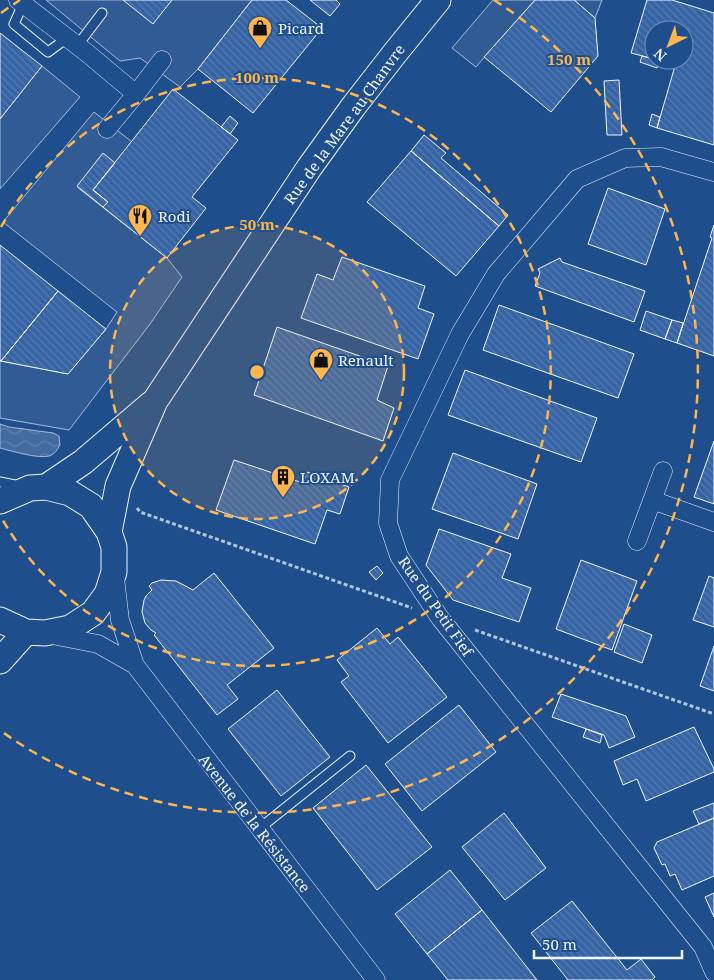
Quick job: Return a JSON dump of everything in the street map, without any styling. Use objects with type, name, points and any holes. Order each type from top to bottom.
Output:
[{"type":"street","name":"Rue de la Mare au Chanvre","points":[[109,532],[118,486],[155,401],[309,168],[353,107],[438,0]]},
{"type":"street","points":[[21,2],[136,94]]},
{"type":"street","points":[[107,129],[162,60]]},
{"type":"street","name":"Rue du Petit Fief","points":[[714,172],[661,157],[625,158],[577,179],[496,274],[460,334],[390,480],[388,523],[399,556],[440,618],[704,948],[714,972]]},
{"type":"street","name":"Rue de la Mare au Chanvre","points":[[0,502],[38,487],[83,462],[155,401]]},
{"type":"street","points":[[637,542],[663,471]]},
{"type":"street","points":[[38,487],[70,493],[91,506],[109,532],[114,547],[114,572],[120,620],[135,665]]},
{"type":"street","points":[[652,500],[714,522]]},
{"type":"street","points":[[0,660],[36,632],[70,628],[93,613],[107,594],[114,572]]},
{"type":"street","points":[[0,620],[36,632],[98,644],[135,665]]},
{"type":"street","name":"Avenue de la Résistance","points":[[135,665],[376,980]]},
{"type":"lane","points":[[72,42],[102,14]]},
{"type":"lane","points":[[0,482],[38,487]]},
{"type":"lane","points":[[260,828],[350,756]]},
{"type":"path","points":[[118,486],[140,512],[714,714]]},
{"type":"shaded area","points":[[46,0],[252,0],[198,69],[180,87],[140,58],[120,61]]},
{"type":"shaded area","points":[[493,0],[535,0],[476,67],[452,48]]},
{"type":"shaded area","points":[[574,0],[602,0],[595,18]]},
{"type":"shaded area","points":[[42,66],[80,97],[0,189],[0,119]]},
{"type":"shaded area","points":[[94,112],[132,142],[115,163],[103,154],[77,187],[167,258],[182,277],[150,324],[69,430],[0,418],[0,361],[68,374],[106,329],[117,312],[3,222]]},
{"type":"water","points":[[0,424],[53,433],[59,436],[60,445],[53,454],[44,457],[0,448]]},
{"type":"building","points":[[123,0],[172,0],[153,24]]},
{"type":"building","name":"Picard","points":[[252,0],[286,0],[322,28],[253,113],[198,69]]},
{"type":"building","points":[[310,0],[336,0],[340,4],[330,16]]},
{"type":"building","points":[[535,0],[574,0],[595,18],[598,56],[551,112],[484,57]]},
{"type":"building","points":[[647,0],[672,0],[714,13],[714,145],[657,128],[674,70],[694,70],[694,20],[644,20],[644,56],[631,53]]},
{"type":"building","points":[[0,33],[42,66],[0,119]]},
{"type":"building","points":[[642,56],[644,57],[644,63],[640,62]]},
{"type":"building","points":[[619,80],[622,135],[607,135],[604,81]]},
{"type":"building","points":[[173,89],[238,140],[192,197],[206,208],[167,258],[103,207],[108,202],[93,190]]},
{"type":"building","points":[[652,114],[660,117],[657,128],[649,125]]},
{"type":"building","points":[[230,116],[238,123],[230,134],[221,127]]},
{"type":"building","points":[[424,135],[446,153],[441,158],[508,215],[499,226],[411,151]]},
{"type":"building","points":[[411,151],[499,226],[456,276],[367,202]]},
{"type":"building","points":[[103,153],[115,163],[93,190],[108,202],[103,207],[77,186]]},
{"type":"building","points":[[608,188],[665,209],[646,265],[588,244]]},
{"type":"building","points":[[714,225],[714,356],[677,343],[712,238],[710,237]]},
{"type":"building","points":[[0,245],[58,291],[1,361],[0,361]]},
{"type":"building","points":[[342,257],[425,286],[418,308],[434,314],[418,359],[301,318],[317,274],[333,280]]},
{"type":"building","points":[[560,258],[562,262],[645,291],[634,322],[535,286],[540,273],[538,269]]},
{"type":"building","points":[[58,291],[106,329],[68,374],[1,361]]},
{"type":"building","points":[[499,305],[634,354],[618,398],[483,350]]},
{"type":"building","points":[[646,311],[672,320],[665,339],[640,330]]},
{"type":"building","points":[[672,320],[683,323],[677,343],[665,339]]},
{"type":"building","name":"Renault","points":[[277,327],[388,366],[377,400],[394,408],[383,441],[254,395]]},
{"type":"building","points":[[465,370],[597,418],[581,462],[448,415]]},
{"type":"building","points":[[714,441],[714,504],[694,497]]},
{"type":"building","points":[[453,453],[537,484],[518,539],[432,509]]},
{"type":"building","name":"LOXAM","points":[[234,460],[303,483],[307,472],[349,487],[340,514],[327,510],[315,544],[216,510]]},
{"type":"building","points":[[439,529],[511,554],[502,578],[531,588],[519,622],[453,600],[426,565]]},
{"type":"building","points":[[581,560],[637,581],[612,650],[556,629]]},
{"type":"building","points":[[377,566],[383,573],[376,580],[369,572]]},
{"type":"building","points":[[214,573],[274,648],[227,685],[238,699],[217,715],[154,635],[156,633],[145,623],[142,612],[144,600],[152,590],[149,586],[152,583],[161,580],[176,581],[193,590]]},
{"type":"building","points":[[709,576],[714,578],[714,627],[693,620]]},
{"type":"building","points":[[624,624],[652,635],[642,663],[614,652]]},
{"type":"building","points":[[377,628],[390,644],[398,637],[447,697],[388,743],[341,682],[349,676],[337,660]]},
{"type":"building","points":[[714,646],[714,691],[700,686]]},
{"type":"building","points":[[277,690],[330,757],[281,796],[228,729]]},
{"type":"building","points":[[561,694],[626,716],[635,737],[609,748],[604,735],[552,717]]},
{"type":"building","points":[[459,705],[496,752],[422,811],[385,764]]},
{"type":"building","points":[[694,727],[714,772],[646,801],[637,779],[623,785],[614,761]]},
{"type":"building","points":[[586,729],[602,735],[600,743],[583,737]]},
{"type":"building","points":[[366,765],[432,847],[377,890],[313,808]]},
{"type":"building","points":[[714,803],[714,818],[699,824],[693,811]]},
{"type":"building","points":[[504,813],[546,868],[505,900],[462,847]]},
{"type":"building","points":[[714,818],[714,876],[682,890],[675,874],[670,876],[665,864],[662,865],[654,848],[657,842]]},
{"type":"building","points":[[450,870],[482,910],[427,954],[395,914]]},
{"type":"building","points":[[714,893],[714,917],[705,897]]},
{"type":"building","points":[[572,901],[627,970],[641,959],[655,977],[652,980],[568,980],[531,933]]},
{"type":"building","points":[[482,910],[537,980],[448,980],[427,954]]},
{"type":"place","name":"Picard","points":[[260,49]]},
{"type":"place","name":"Rodi","points":[[140,237]]},
{"type":"place","name":"Renault","points":[[321,381]]},
{"type":"place","name":"LOXAM","points":[[283,498]]}]
